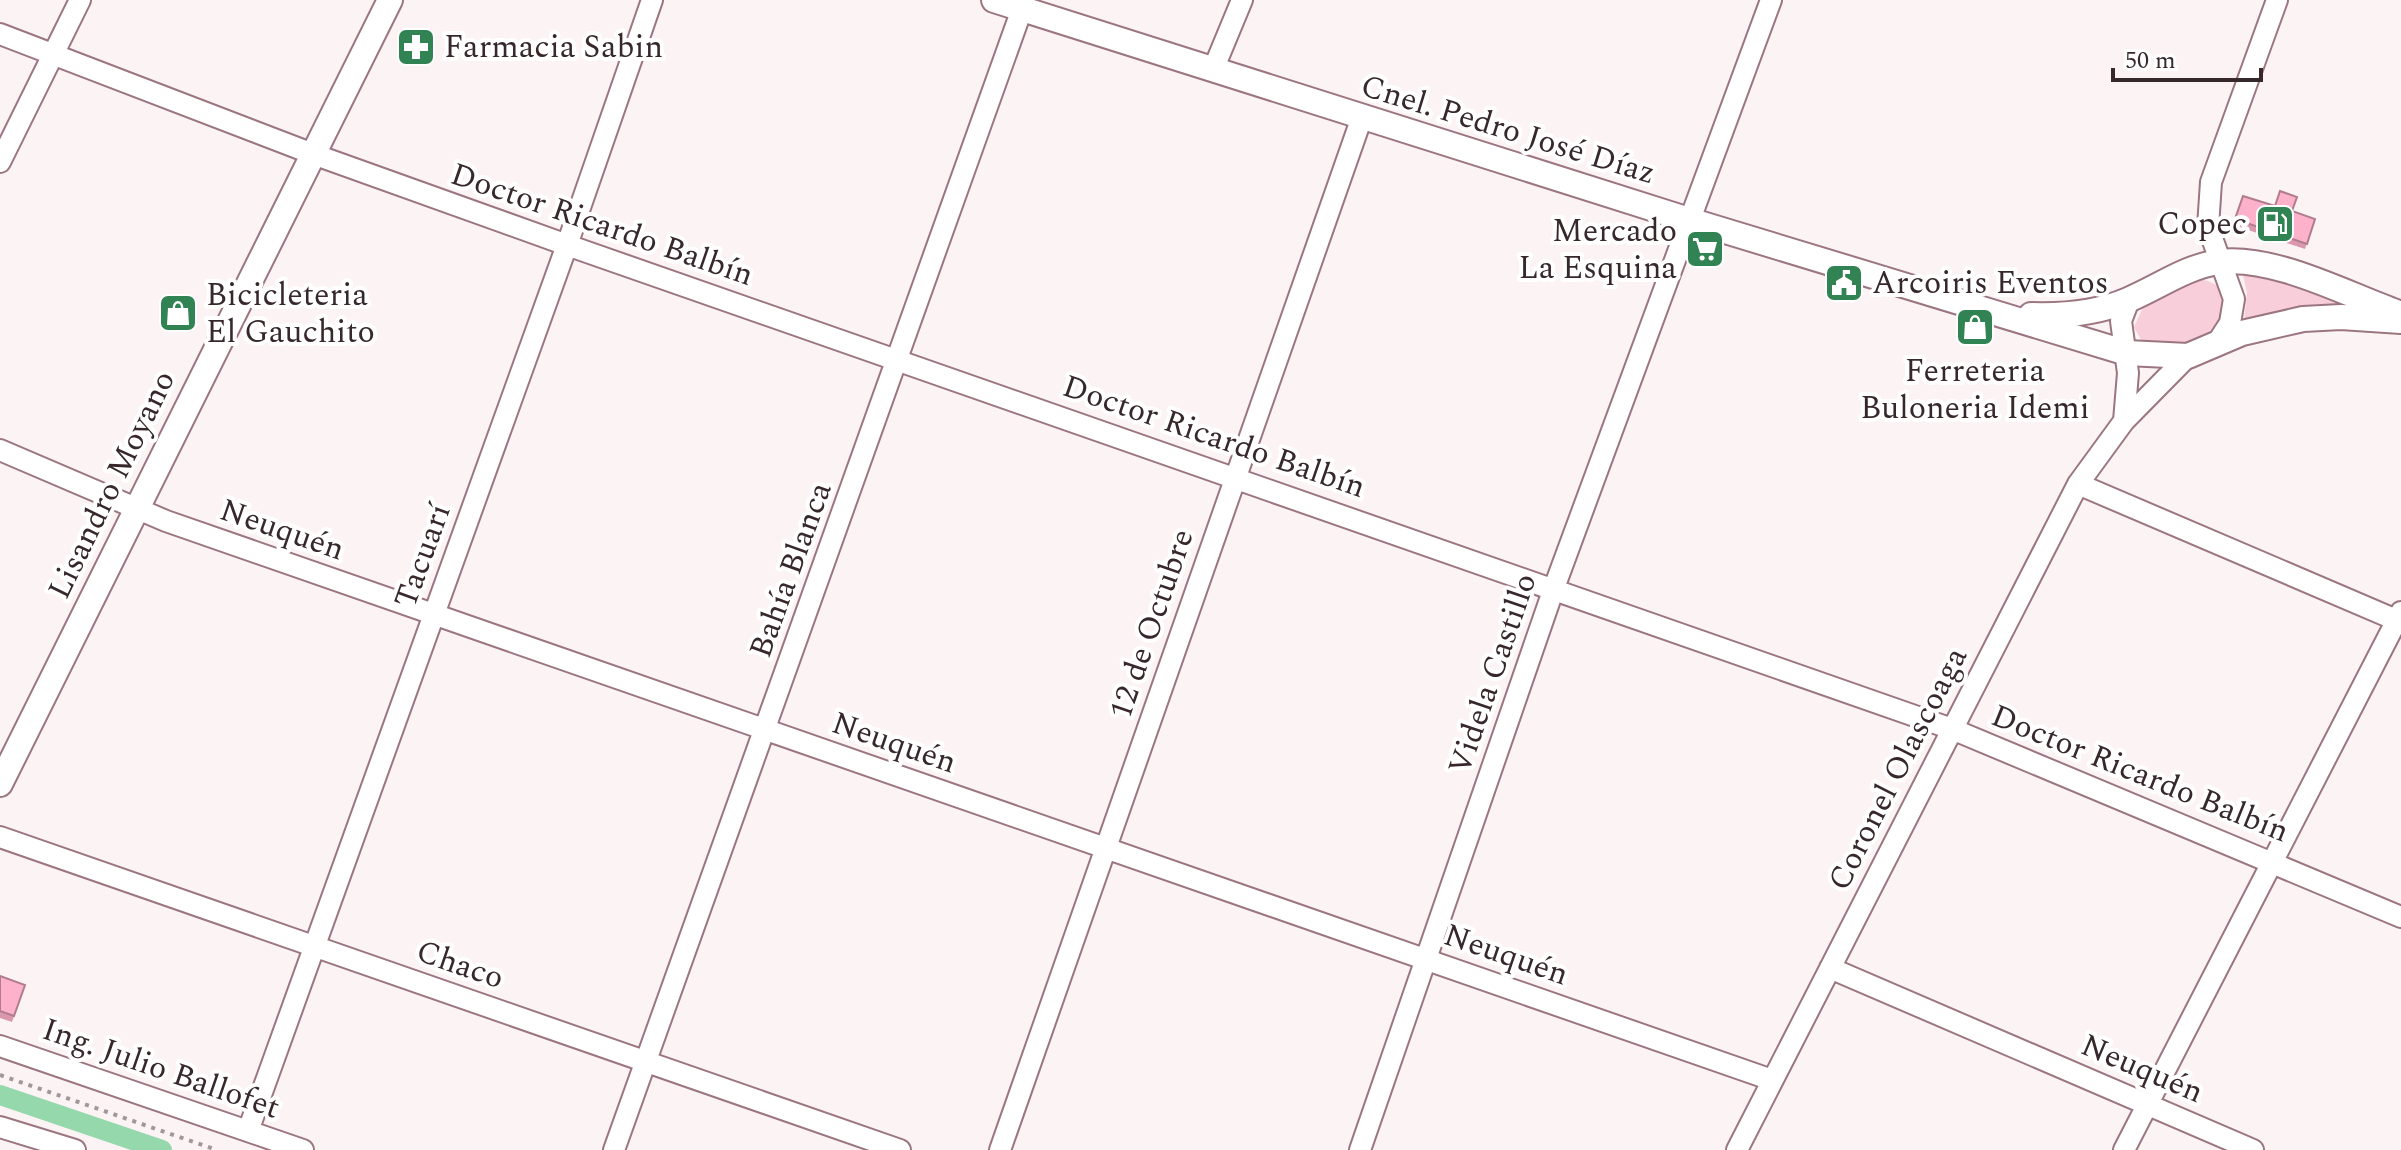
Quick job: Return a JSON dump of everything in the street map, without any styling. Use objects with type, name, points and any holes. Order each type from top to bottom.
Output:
[{"type":"main road","name":"Lisandro Moyano","points":[[0,784],[390,0]]},
{"type":"main road","name":"Cnel. Pedro José Díaz","points":[[994,0],[1689,220],[2005,314],[2126,345],[2157,357],[2188,356],[2219,340],[2303,319],[2341,317],[2401,321]]},
{"type":"main road","name":"Cnel. Pedro José Díaz","points":[[2005,314],[2078,313],[2129,300],[2196,268],[2224,270],[2248,262],[2275,268],[2401,314]]},
{"type":"street","points":[[0,162],[80,0]]},
{"type":"street","name":"Tacuarí","points":[[248,1131],[652,0]]},
{"type":"street","points":[[1213,70],[1242,0]]},
{"type":"street","name":"Videla Castillo","points":[[1360,1150],[1554,588],[1771,0]]},
{"type":"street","points":[[2219,340],[2230,323],[2234,305],[2208,227],[2211,182],[2277,0]]},
{"type":"street","name":"Bahía Blanca","points":[[614,1150],[899,361],[1022,9]]},
{"type":"street","name":"Doctor Ricardo Balbín","points":[[0,34],[313,154],[567,245],[1236,476],[1952,729],[2401,917]]},
{"type":"street","name":"12 de Octubre","points":[[1000,1150],[1362,117]]},
{"type":"street","points":[[2124,421],[2126,345],[2122,316],[2129,300]]},
{"type":"street","name":"Coronel Olascoaga","points":[[1737,1150],[2078,484],[2124,421],[2188,356]]},
{"type":"street","name":"Neuquén","points":[[0,450],[135,509],[434,616],[1772,1080]]},
{"type":"street","points":[[2078,484],[2400,618],[2271,860],[2124,1150]]},
{"type":"street","name":"Chaco","points":[[0,837],[900,1150]]},
{"type":"street","name":"Neuquén","points":[[1830,968],[2253,1150]]},
{"type":"street","name":"Ing. Julio Ballofet","points":[[0,1046],[303,1150]]},
{"type":"street","points":[[0,1127],[75,1150]]},
{"type":"path","points":[[0,1075],[217,1150]]},
{"type":"shaded area","points":[[2243,275],[2265,276],[2380,311],[2244,321],[2247,293]]},
{"type":"shaded area","points":[[2199,279],[2214,284],[2222,291],[2224,310],[2219,321],[2190,344],[2173,347],[2144,345],[2134,327],[2145,303]]},
{"type":"building","points":[[2280,191],[2297,197],[2292,211],[2315,219],[2307,244],[2235,219],[2243,196],[2275,206]]},
{"type":"building","points":[[0,976],[25,985],[14,1016],[0,1011]]},
{"type":"waterway","points":[[0,1095],[162,1150]]},
{"type":"place","name":"Farmacia Sabin","points":[[416,47]]},
{"type":"place","name":"Copec","points":[[2275,224]]},
{"type":"place","name":"Mercado La Esquina","points":[[1705,249]]},
{"type":"place","name":"Arcoiris Eventos","points":[[1844,283]]},
{"type":"place","name":"Bicicleteria El Gauchito","points":[[178,313]]},
{"type":"place","name":"Ferreteria Buloneria Idemi","points":[[1975,327]]}]
